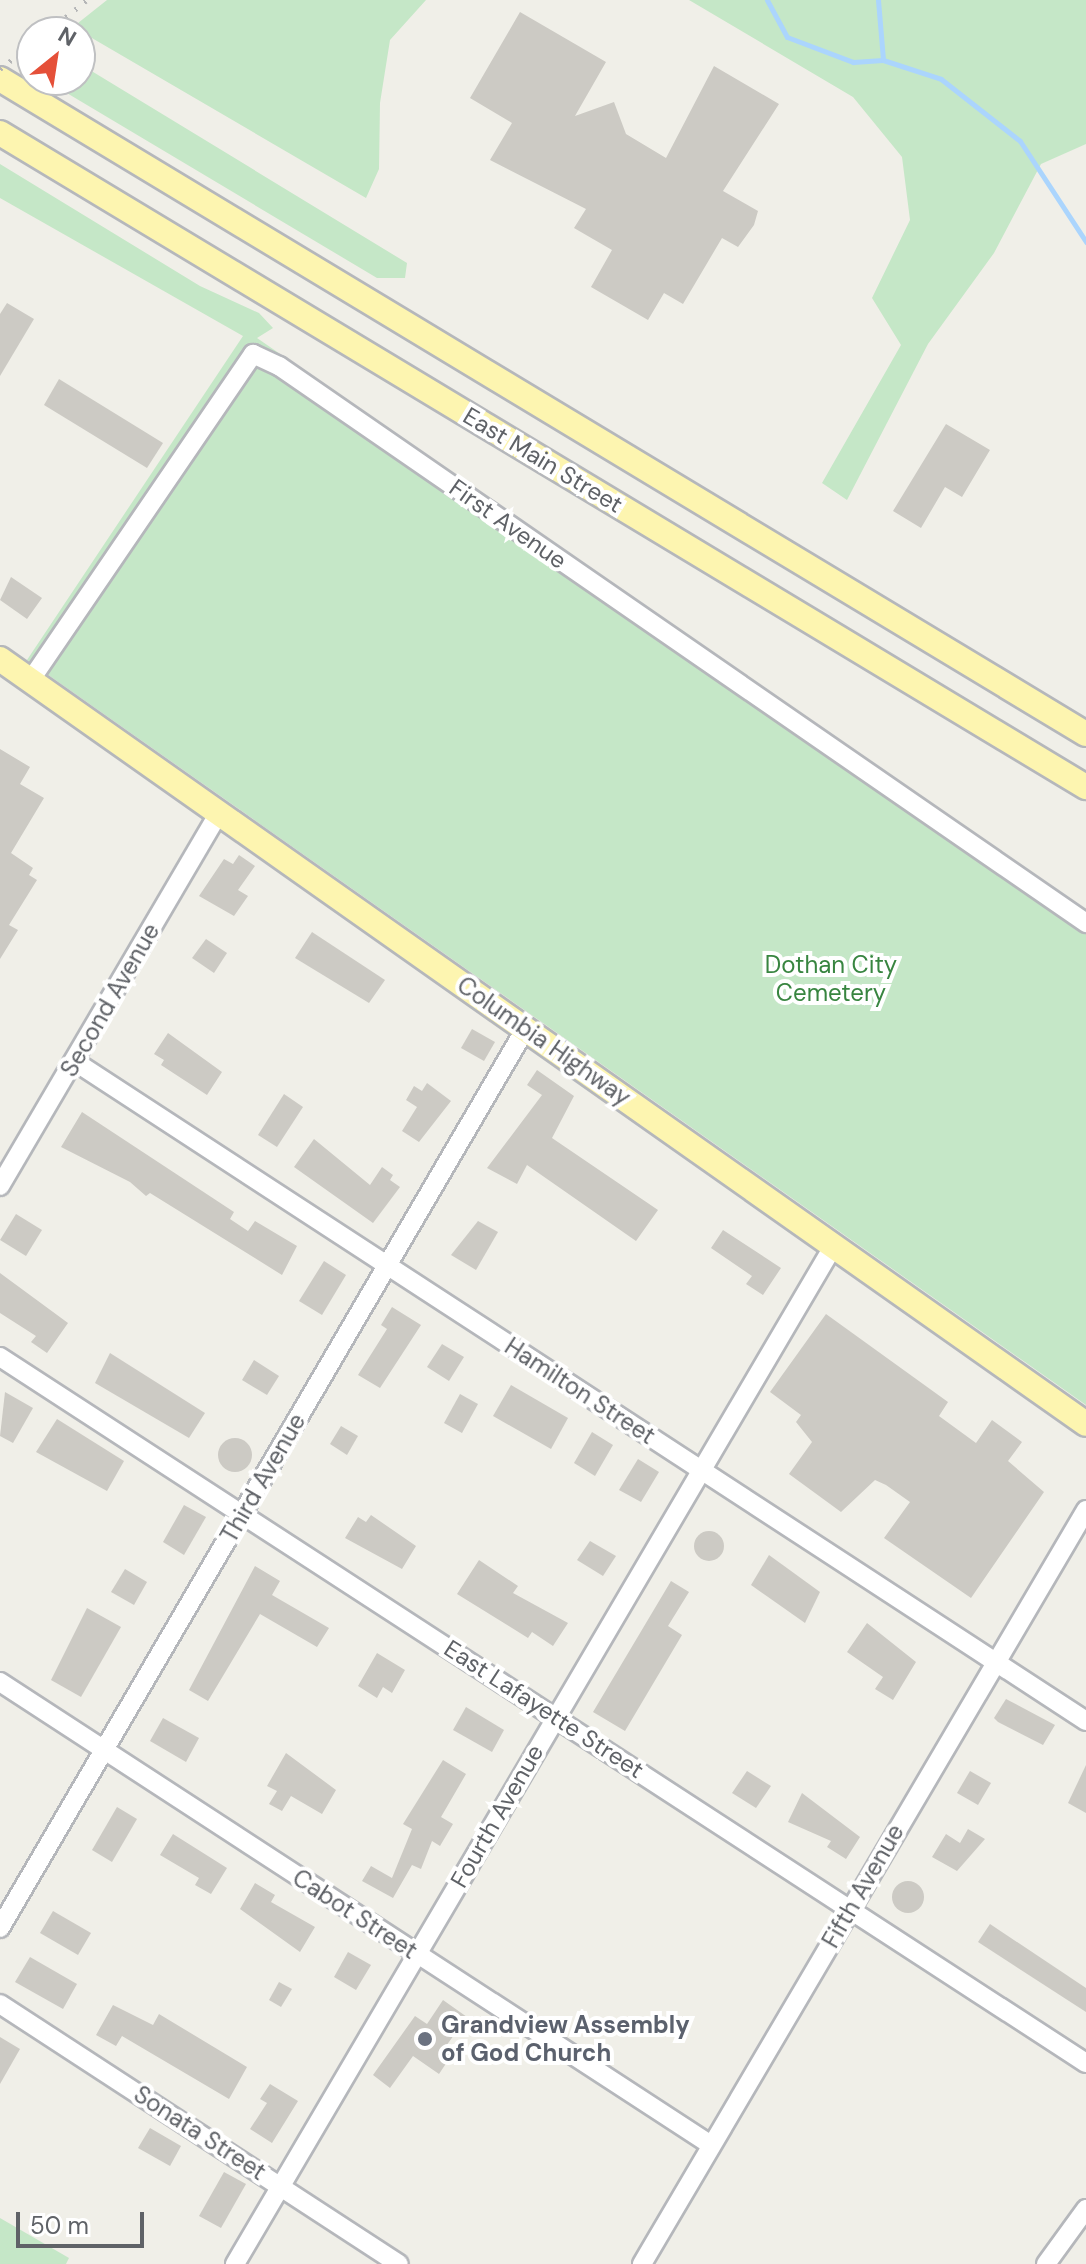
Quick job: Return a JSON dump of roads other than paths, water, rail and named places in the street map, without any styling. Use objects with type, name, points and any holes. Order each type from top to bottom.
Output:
[{"type":"main road","name":"East Main Street","points":[[0,79],[1086,734]]},
{"type":"main road","name":"East Main Street","points":[[0,133],[1086,787]]},
{"type":"main road","name":"Columbia Highway","points":[[0,659],[1086,1424]]},
{"type":"street","name":"First Avenue","points":[[30,681],[253,354],[279,366],[1086,923]]},
{"type":"street","name":"Second Avenue","points":[[0,1186],[219,813]]},
{"type":"street","name":"Third Avenue","points":[[0,1928],[526,1028]]},
{"type":"street","name":"Hamilton Street","points":[[74,1061],[1086,1721]]},
{"type":"street","name":"Fourth Avenue","points":[[235,2264],[699,1468],[834,1245]]},
{"type":"street","name":"East Lafayette Street","points":[[0,1357],[1086,2063]]},
{"type":"street","name":"Fifth Avenue","points":[[642,2264],[1086,1510]]},
{"type":"street","name":"Cabot Street","points":[[0,1682],[103,1752],[711,2145]]},
{"type":"street","name":"Sonata Street","points":[[0,2004],[399,2264]]},
{"type":"street","points":[[1046,2264],[1084,2217]]},
{"type":"waterway","points":[[767,0],[787,37],[853,62],[883,60],[941,79],[1020,141],[1086,242]]},
{"type":"waterway","points":[[878,0],[883,60]]},
{"type":"railway","points":[[67,16],[87,0]]},
{"type":"railway","points":[[0,69],[16,56]]},
{"type":"place","name":"Grandview Assembly of God Church","points":[[425,2039]]},
{"type":"park label","name":"Dothan City Cemetery","points":[[831,979]]}]
